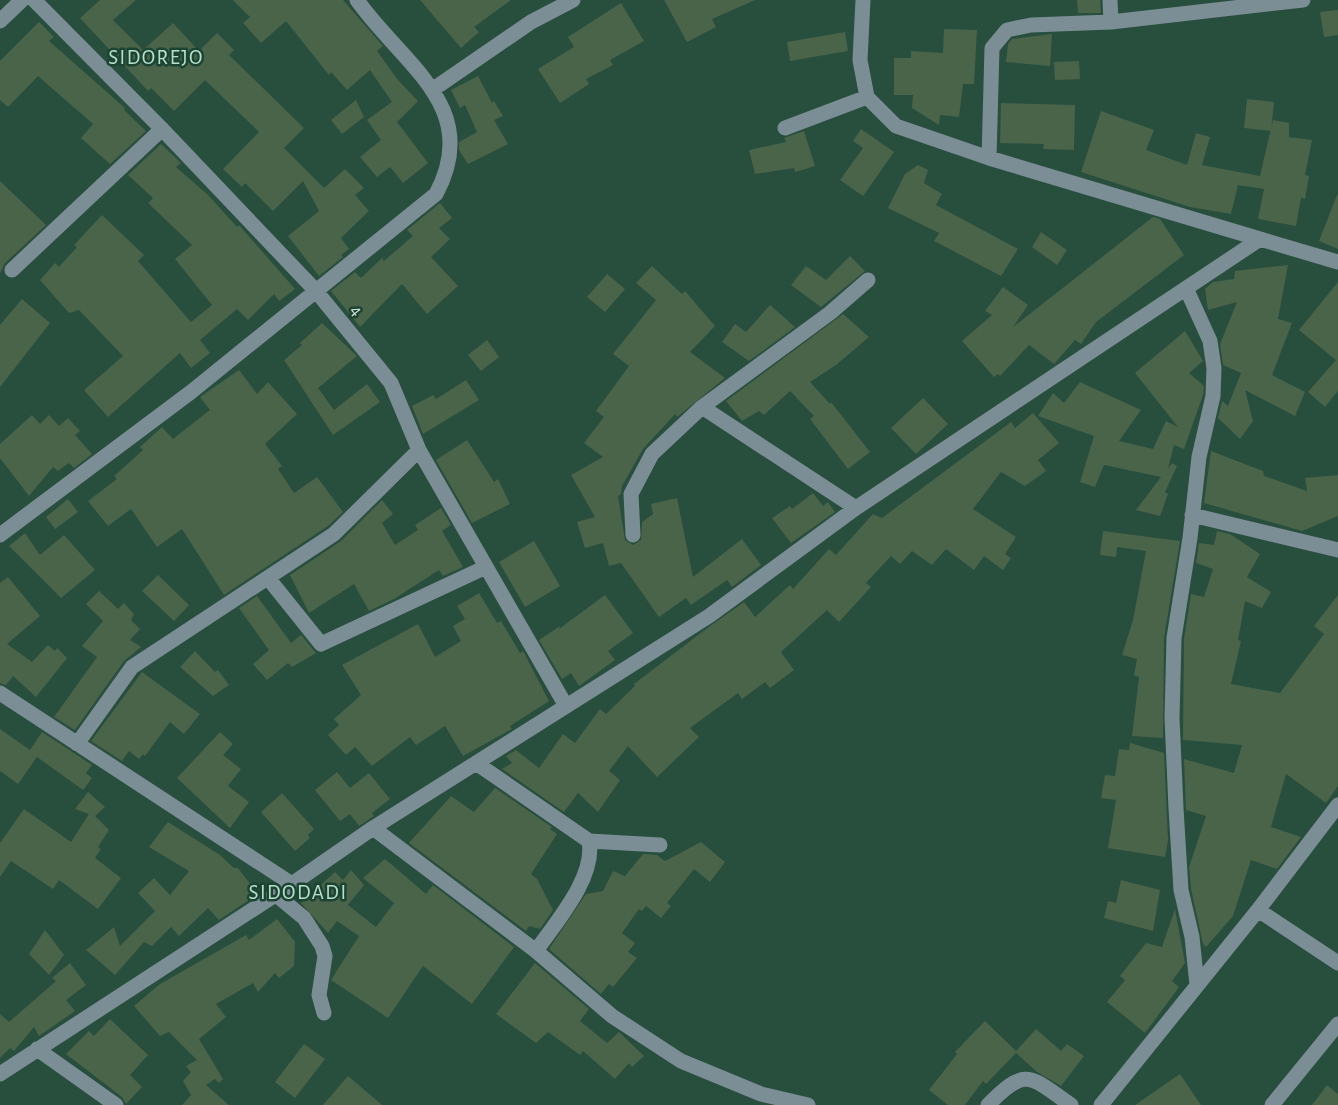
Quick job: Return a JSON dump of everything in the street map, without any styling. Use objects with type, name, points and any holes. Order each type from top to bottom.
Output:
[{"type":"street","points":[[432,90],[531,22],[573,0]]},
{"type":"street","points":[[863,0],[860,60],[867,97],[896,126],[989,158],[1338,262]]},
{"type":"street","points":[[1110,0],[1111,22]]},
{"type":"street","points":[[989,158],[992,48],[1007,30],[1031,25],[1111,22],[1199,6],[1296,0]]},
{"type":"street","points":[[0,21],[34,1]]},
{"type":"street","name":"4","points":[[34,1],[162,129],[315,291],[391,383],[419,450],[566,706]]},
{"type":"street","points":[[0,535],[191,392],[436,194],[450,163],[452,134],[432,90],[361,1]]},
{"type":"street","points":[[785,128],[867,97]]},
{"type":"street","points":[[12,270],[162,129]]},
{"type":"street","points":[[0,1074],[292,884],[373,828],[709,616],[856,508],[1260,239]]},
{"type":"street","points":[[633,536],[631,494],[651,454],[702,407],[830,313],[868,280]]},
{"type":"street","points":[[1186,288],[1210,341],[1214,368],[1213,396],[1199,457],[1174,638],[1172,718],[1181,890],[1191,937],[1197,985]]},
{"type":"street","points":[[702,407],[856,508]]},
{"type":"street","points":[[77,744],[132,667],[334,534],[419,450]]},
{"type":"street","points":[[1192,515],[1338,550]]},
{"type":"street","points":[[267,578],[321,644],[486,567]]},
{"type":"street","points":[[0,693],[292,884]]},
{"type":"street","points":[[476,763],[590,841],[660,845]]},
{"type":"street","points":[[1101,1105],[1258,910],[1338,805]]},
{"type":"street","points":[[373,828],[536,951],[612,1016],[681,1061],[761,1094],[808,1105]]},
{"type":"street","points":[[536,951],[583,880],[590,858],[590,841]]},
{"type":"street","points":[[275,894],[304,918],[322,946],[325,956],[319,996],[324,1013]]},
{"type":"street","points":[[1258,910],[1338,963]]},
{"type":"street","points":[[1272,1105],[1333,1041],[1338,1024]]},
{"type":"street","points":[[37,1049],[116,1105]]},
{"type":"street","points":[[988,1105],[1016,1080],[1024,1078],[1032,1079],[1071,1105]]},
{"type":"building","points":[[100,0],[136,0],[113,20],[143,50],[173,23],[199,51],[217,33],[234,50],[229,55],[304,128],[284,148],[324,188],[345,169],[364,188],[355,195],[369,211],[341,238],[349,249],[341,255],[343,257],[319,276],[288,236],[319,211],[303,181],[273,211],[245,183],[242,187],[223,169],[259,132],[205,80],[174,111],[151,88],[148,91],[80,18]]},
{"type":"building","points":[[233,0],[343,0],[383,46],[377,51],[398,80],[418,101],[397,122],[428,163],[403,183],[390,167],[377,177],[360,157],[381,140],[367,120],[392,102],[370,70],[347,90],[331,72],[329,75],[286,21],[261,43],[243,23],[250,17]]},
{"type":"building","points":[[420,0],[511,0],[474,27],[479,32],[461,48]]},
{"type":"building","points":[[664,0],[755,0],[712,19],[716,27],[687,42]]},
{"type":"building","points":[[1077,0],[1100,0],[1101,13],[1078,13]]},
{"type":"building","points":[[621,3],[644,41],[610,60],[613,65],[586,79],[589,84],[560,103],[538,69],[574,47],[568,37]]},
{"type":"building","points":[[1338,10],[1338,35],[1324,37],[1320,12]]},
{"type":"building","points":[[39,22],[54,37],[49,41],[125,108],[124,110],[146,131],[110,164],[81,138],[93,124],[38,76],[8,107],[0,100],[0,61]]},
{"type":"building","points":[[944,29],[977,30],[974,84],[963,84],[959,117],[940,115],[939,125],[912,108],[913,95],[894,95],[894,58],[911,58],[911,51],[943,53]]},
{"type":"building","points":[[845,32],[848,51],[790,61],[787,42]]},
{"type":"building","points":[[1052,34],[1050,66],[1006,62],[1008,44],[1012,39]]},
{"type":"building","points":[[1079,61],[1080,79],[1055,80],[1054,62]]},
{"type":"building","points":[[478,76],[492,103],[494,101],[503,116],[494,120],[508,144],[468,164],[459,150],[459,142],[477,132],[465,105],[460,108],[451,90]]},
{"type":"building","points":[[1247,99],[1274,102],[1271,131],[1244,128]]},
{"type":"building","points":[[356,100],[364,117],[342,134],[331,120]]},
{"type":"building","points":[[1001,103],[1075,105],[1074,150],[1043,149],[1044,144],[1000,143]]},
{"type":"building","points":[[1101,111],[1154,130],[1146,150],[1187,165],[1196,133],[1210,137],[1202,165],[1260,176],[1273,120],[1289,123],[1289,137],[1312,140],[1305,175],[1309,176],[1305,199],[1301,198],[1296,226],[1258,219],[1264,189],[1238,185],[1231,214],[1190,207],[1081,172]]},
{"type":"building","points":[[861,129],[894,152],[863,196],[840,180],[863,148],[853,141]]},
{"type":"building","points":[[804,131],[815,166],[795,172],[794,168],[755,174],[749,150],[786,142],[784,138]]},
{"type":"building","points":[[161,144],[181,163],[176,167],[209,196],[237,227],[239,225],[295,289],[279,301],[274,294],[248,320],[237,309],[200,340],[210,353],[191,368],[180,353],[108,417],[84,390],[123,356],[79,310],[69,313],[40,280],[55,263],[59,267],[77,247],[74,245],[102,215],[144,255],[138,261],[191,322],[212,305],[175,259],[192,245],[148,203],[153,198],[128,175]]},
{"type":"building","points":[[918,165],[928,170],[924,183],[942,194],[936,205],[1018,249],[1001,276],[934,241],[939,233],[888,208],[905,174]]},
{"type":"building","points":[[0,181],[46,225],[5,263],[0,273]]},
{"type":"building","points":[[1338,195],[1338,249],[1319,241]]},
{"type":"building","points":[[440,203],[452,218],[439,228],[450,239],[431,257],[458,286],[427,314],[402,284],[360,327],[331,291],[355,272],[361,278],[382,258],[384,261],[413,236],[407,230]]},
{"type":"building","points":[[1153,217],[1160,219],[1184,255],[1096,322],[1081,344],[1075,340],[1054,364],[1029,345],[1000,376],[998,374],[994,377],[962,341],[992,315],[985,311],[1003,287],[1028,305],[1013,327]]},
{"type":"building","points":[[1041,232],[1067,250],[1057,265],[1032,247]]},
{"type":"building","points":[[850,256],[865,271],[821,307],[791,285],[806,266],[826,280]]},
{"type":"building","points":[[1288,265],[1278,319],[1292,323],[1272,375],[1305,392],[1295,416],[1245,390],[1253,421],[1240,439],[1218,418],[1222,401],[1228,406],[1241,373],[1223,365],[1220,344],[1237,302],[1208,310],[1205,289],[1213,282],[1234,279],[1235,271]]},
{"type":"building","points":[[652,266],[682,294],[685,291],[715,326],[690,352],[725,378],[677,417],[675,414],[643,449],[618,496],[625,540],[633,545],[641,540],[642,522],[653,514],[651,504],[677,498],[693,577],[742,539],[761,565],[732,587],[727,580],[691,605],[686,598],[659,617],[621,563],[609,566],[603,543],[585,548],[577,522],[595,517],[571,475],[603,457],[584,443],[604,417],[596,411],[629,366],[613,354],[656,300],[636,283]]},
{"type":"building","points":[[607,274],[625,289],[605,312],[587,297]]},
{"type":"building","points":[[1338,282],[1338,391],[1325,407],[1308,392],[1336,360],[1299,330]]},
{"type":"building","points":[[22,299],[50,323],[0,387],[0,325]]},
{"type":"building","points":[[770,305],[795,327],[749,361],[722,342],[735,324],[746,332]]},
{"type":"building","points":[[843,314],[869,337],[836,365],[810,382],[830,404],[831,402],[870,452],[848,469],[810,419],[814,416],[790,391],[764,415],[759,411],[742,421],[726,401]]},
{"type":"building","points":[[322,323],[357,356],[318,388],[334,410],[367,384],[380,402],[333,435],[284,360],[302,345],[300,343]]},
{"type":"building","points":[[1185,331],[1203,361],[1189,373],[1204,386],[1203,395],[1184,449],[1174,445],[1168,469],[1172,463],[1177,466],[1165,492],[1168,494],[1160,516],[1136,510],[1161,477],[1104,465],[1095,487],[1080,482],[1094,436],[1038,416],[1053,393],[1064,403],[1080,382],[1141,410],[1119,441],[1153,449],[1166,421],[1178,427],[1135,373]]},
{"type":"building","points":[[487,340],[499,357],[481,371],[468,355]]},
{"type":"building","points":[[239,370],[257,394],[268,382],[297,414],[265,444],[282,466],[278,469],[294,493],[317,477],[343,512],[328,526],[224,595],[182,529],[157,547],[131,509],[108,526],[88,501],[117,479],[114,476],[143,450],[140,447],[162,427],[173,439],[210,410],[200,397]]},
{"type":"building","points":[[466,380],[479,400],[423,434],[412,406],[433,395],[436,399]]},
{"type":"building","points":[[923,398],[948,424],[916,454],[891,428]]},
{"type":"building","points":[[1033,413],[1059,443],[1038,460],[1046,471],[1025,486],[1001,472],[973,509],[1016,537],[1005,554],[1011,558],[1003,570],[984,556],[974,570],[946,549],[932,565],[912,551],[900,564],[891,556],[866,583],[871,587],[839,622],[827,610],[781,652],[794,670],[770,688],[765,682],[742,699],[738,693],[690,728],[699,737],[657,777],[628,746],[609,771],[620,780],[598,812],[578,793],[564,812],[502,769],[512,763],[506,756],[516,750],[539,768],[563,734],[575,743],[600,709],[606,714],[635,686],[634,684],[706,629],[744,602],[755,617],[790,585],[793,589],[829,549],[836,555],[873,514],[882,518],[1011,422],[1015,428]]},
{"type":"building","points":[[32,415],[40,424],[49,415],[59,426],[68,418],[80,431],[75,435],[92,454],[74,468],[69,463],[58,471],[53,467],[29,496],[0,458],[0,444]]},
{"type":"building","points":[[467,440],[494,482],[498,479],[510,504],[472,523],[436,460]]},
{"type":"building","points":[[1211,451],[1263,471],[1264,476],[1307,491],[1305,478],[1338,475],[1338,516],[1302,531],[1204,503]]},
{"type":"building","points":[[813,493],[823,506],[828,502],[835,512],[791,543],[772,518],[790,506],[792,509]]},
{"type":"building","points":[[68,499],[78,512],[55,529],[46,517]]},
{"type":"building","points":[[382,500],[393,514],[382,523],[395,545],[418,530],[415,525],[441,508],[451,525],[442,531],[463,567],[443,576],[439,570],[394,599],[369,611],[354,584],[309,613],[290,575],[341,541]]},
{"type":"building","points":[[1103,531],[1180,541],[1164,638],[1163,738],[1132,736],[1139,677],[1134,675],[1137,659],[1122,655],[1133,620],[1146,551],[1117,547],[1116,557],[1100,555]]},
{"type":"building","points":[[1217,531],[1230,534],[1260,554],[1247,577],[1271,592],[1262,608],[1245,601],[1238,640],[1241,641],[1231,684],[1280,693],[1324,634],[1314,626],[1338,595],[1338,786],[1326,803],[1286,774],[1271,827],[1301,837],[1277,869],[1251,860],[1233,916],[1206,947],[1203,944],[1191,889],[1189,867],[1206,816],[1186,810],[1184,759],[1234,773],[1242,745],[1183,740],[1184,639],[1191,594],[1204,597],[1213,569],[1196,563],[1199,543],[1214,545]]},
{"type":"building","points":[[25,533],[40,555],[64,535],[95,570],[61,598],[9,546]]},
{"type":"building","points":[[534,541],[560,586],[525,607],[499,562]]},
{"type":"building","points":[[158,575],[189,605],[174,621],[142,591]]},
{"type":"building","points":[[8,577],[40,616],[7,644],[32,662],[48,645],[55,651],[57,648],[67,658],[36,697],[13,676],[6,685],[0,683],[0,583]]},
{"type":"building","points":[[99,591],[118,609],[124,603],[134,614],[131,620],[140,629],[130,640],[141,647],[124,661],[75,730],[54,717],[97,657],[82,646],[103,621],[86,604]]},
{"type":"building","points":[[479,593],[497,623],[501,621],[520,653],[523,651],[549,701],[510,726],[512,729],[463,756],[445,726],[416,745],[410,737],[372,766],[355,747],[346,755],[328,735],[339,725],[334,719],[361,695],[342,665],[418,624],[435,657],[461,641],[453,626],[465,619],[457,606]]},
{"type":"building","points":[[605,595],[633,633],[608,651],[615,660],[579,686],[571,673],[562,679],[539,640],[560,626],[559,629]]},
{"type":"building","points":[[257,596],[291,643],[301,635],[316,653],[292,667],[288,663],[267,680],[253,664],[269,650],[239,608]]},
{"type":"building","points":[[195,651],[215,672],[218,670],[229,685],[213,696],[180,667]]},
{"type":"building","points":[[142,672],[200,714],[184,734],[170,722],[145,756],[143,754],[139,759],[129,751],[122,761],[91,741]]},
{"type":"building","points":[[0,729],[30,750],[42,732],[92,765],[86,773],[92,778],[83,790],[37,757],[18,784],[0,771]]},
{"type":"building","points":[[220,732],[233,744],[223,755],[241,769],[228,786],[249,802],[230,828],[177,778]]},
{"type":"building","points":[[1130,743],[1164,753],[1168,840],[1165,857],[1108,848],[1116,800],[1101,798],[1105,775],[1115,776],[1119,749],[1129,750]]},
{"type":"building","points":[[337,772],[350,788],[369,773],[390,799],[372,813],[374,816],[359,826],[350,814],[340,821],[315,790]]},
{"type":"building","points":[[495,788],[552,827],[550,829],[557,834],[531,874],[537,879],[553,910],[540,929],[529,926],[526,931],[409,843],[451,796],[474,812]]},
{"type":"building","points":[[88,792],[105,807],[95,816],[109,830],[98,847],[101,849],[95,858],[121,878],[98,909],[59,880],[53,889],[11,861],[0,877],[0,843],[24,809],[71,842],[89,814],[75,809]]},
{"type":"building","points":[[282,793],[314,829],[308,835],[310,838],[295,851],[261,812]]},
{"type":"building","points":[[168,822],[220,855],[234,868],[238,868],[258,894],[219,920],[208,908],[179,936],[171,927],[152,946],[144,942],[115,975],[86,950],[114,927],[120,946],[155,911],[138,893],[154,878],[170,895],[189,871],[149,847]]},
{"type":"building","points":[[701,842],[725,862],[710,882],[694,869],[667,903],[671,906],[661,918],[646,906],[642,911],[639,909],[622,933],[635,943],[628,952],[637,958],[613,987],[609,984],[601,994],[549,949],[586,894],[603,891],[613,871],[625,876],[643,854],[657,855],[665,861]]},
{"type":"building","points":[[385,859],[426,894],[433,885],[514,947],[472,1004],[423,966],[388,1018],[331,980],[359,936],[337,921],[328,933],[301,903],[335,872],[343,880],[351,870],[364,885],[348,905],[376,927],[394,903],[363,878]]},
{"type":"building","points":[[1121,880],[1160,890],[1153,931],[1104,918],[1108,901],[1116,903]]},
{"type":"building","points":[[1175,909],[1185,963],[1172,981],[1179,987],[1145,1033],[1107,1002],[1125,980],[1120,976],[1146,943],[1162,947]]},
{"type":"building","points":[[277,919],[295,942],[294,966],[279,978],[275,973],[258,992],[253,983],[216,1004],[226,1017],[199,1039],[223,1079],[219,1083],[215,1079],[206,1085],[229,1105],[182,1105],[191,1095],[183,1081],[191,1072],[186,1066],[197,1060],[169,1032],[160,1036],[134,1006],[160,984],[246,935],[249,940]]},
{"type":"building","points":[[45,930],[64,955],[49,975],[29,954]]},
{"type":"building","points":[[70,963],[86,985],[66,1000],[75,1011],[39,1036],[34,1027],[14,1051],[10,1048],[0,1058],[0,1014],[9,1022],[56,981],[52,978]]},
{"type":"building","points":[[535,963],[589,1009],[580,1021],[607,1043],[619,1032],[644,1056],[632,1067],[629,1063],[615,1079],[583,1051],[580,1055],[548,1032],[536,1043],[496,1014]]},
{"type":"building","points":[[110,1019],[148,1055],[130,1075],[142,1087],[126,1104],[122,1097],[66,1054],[89,1031],[94,1036]]},
{"type":"building","points":[[985,1021],[1016,1051],[1036,1029],[1061,1051],[1067,1044],[1084,1056],[1061,1086],[1037,1072],[1016,1053],[986,1084],[983,1081],[965,1105],[948,1105],[929,1090],[957,1054],[955,1052]]},
{"type":"building","points":[[304,1044],[325,1059],[295,1098],[275,1082]]},
{"type":"building","points":[[1180,1074],[1201,1105],[1135,1105]]},
{"type":"building","points":[[348,1076],[382,1105],[323,1105]]},
{"type":"building","points":[[1327,1085],[1338,1094],[1338,1105],[1312,1105]]},
{"type":"district","name":"SIDOREJO","points":[[156,57]]},
{"type":"district","name":"SIDODADI","points":[[298,892]]}]
